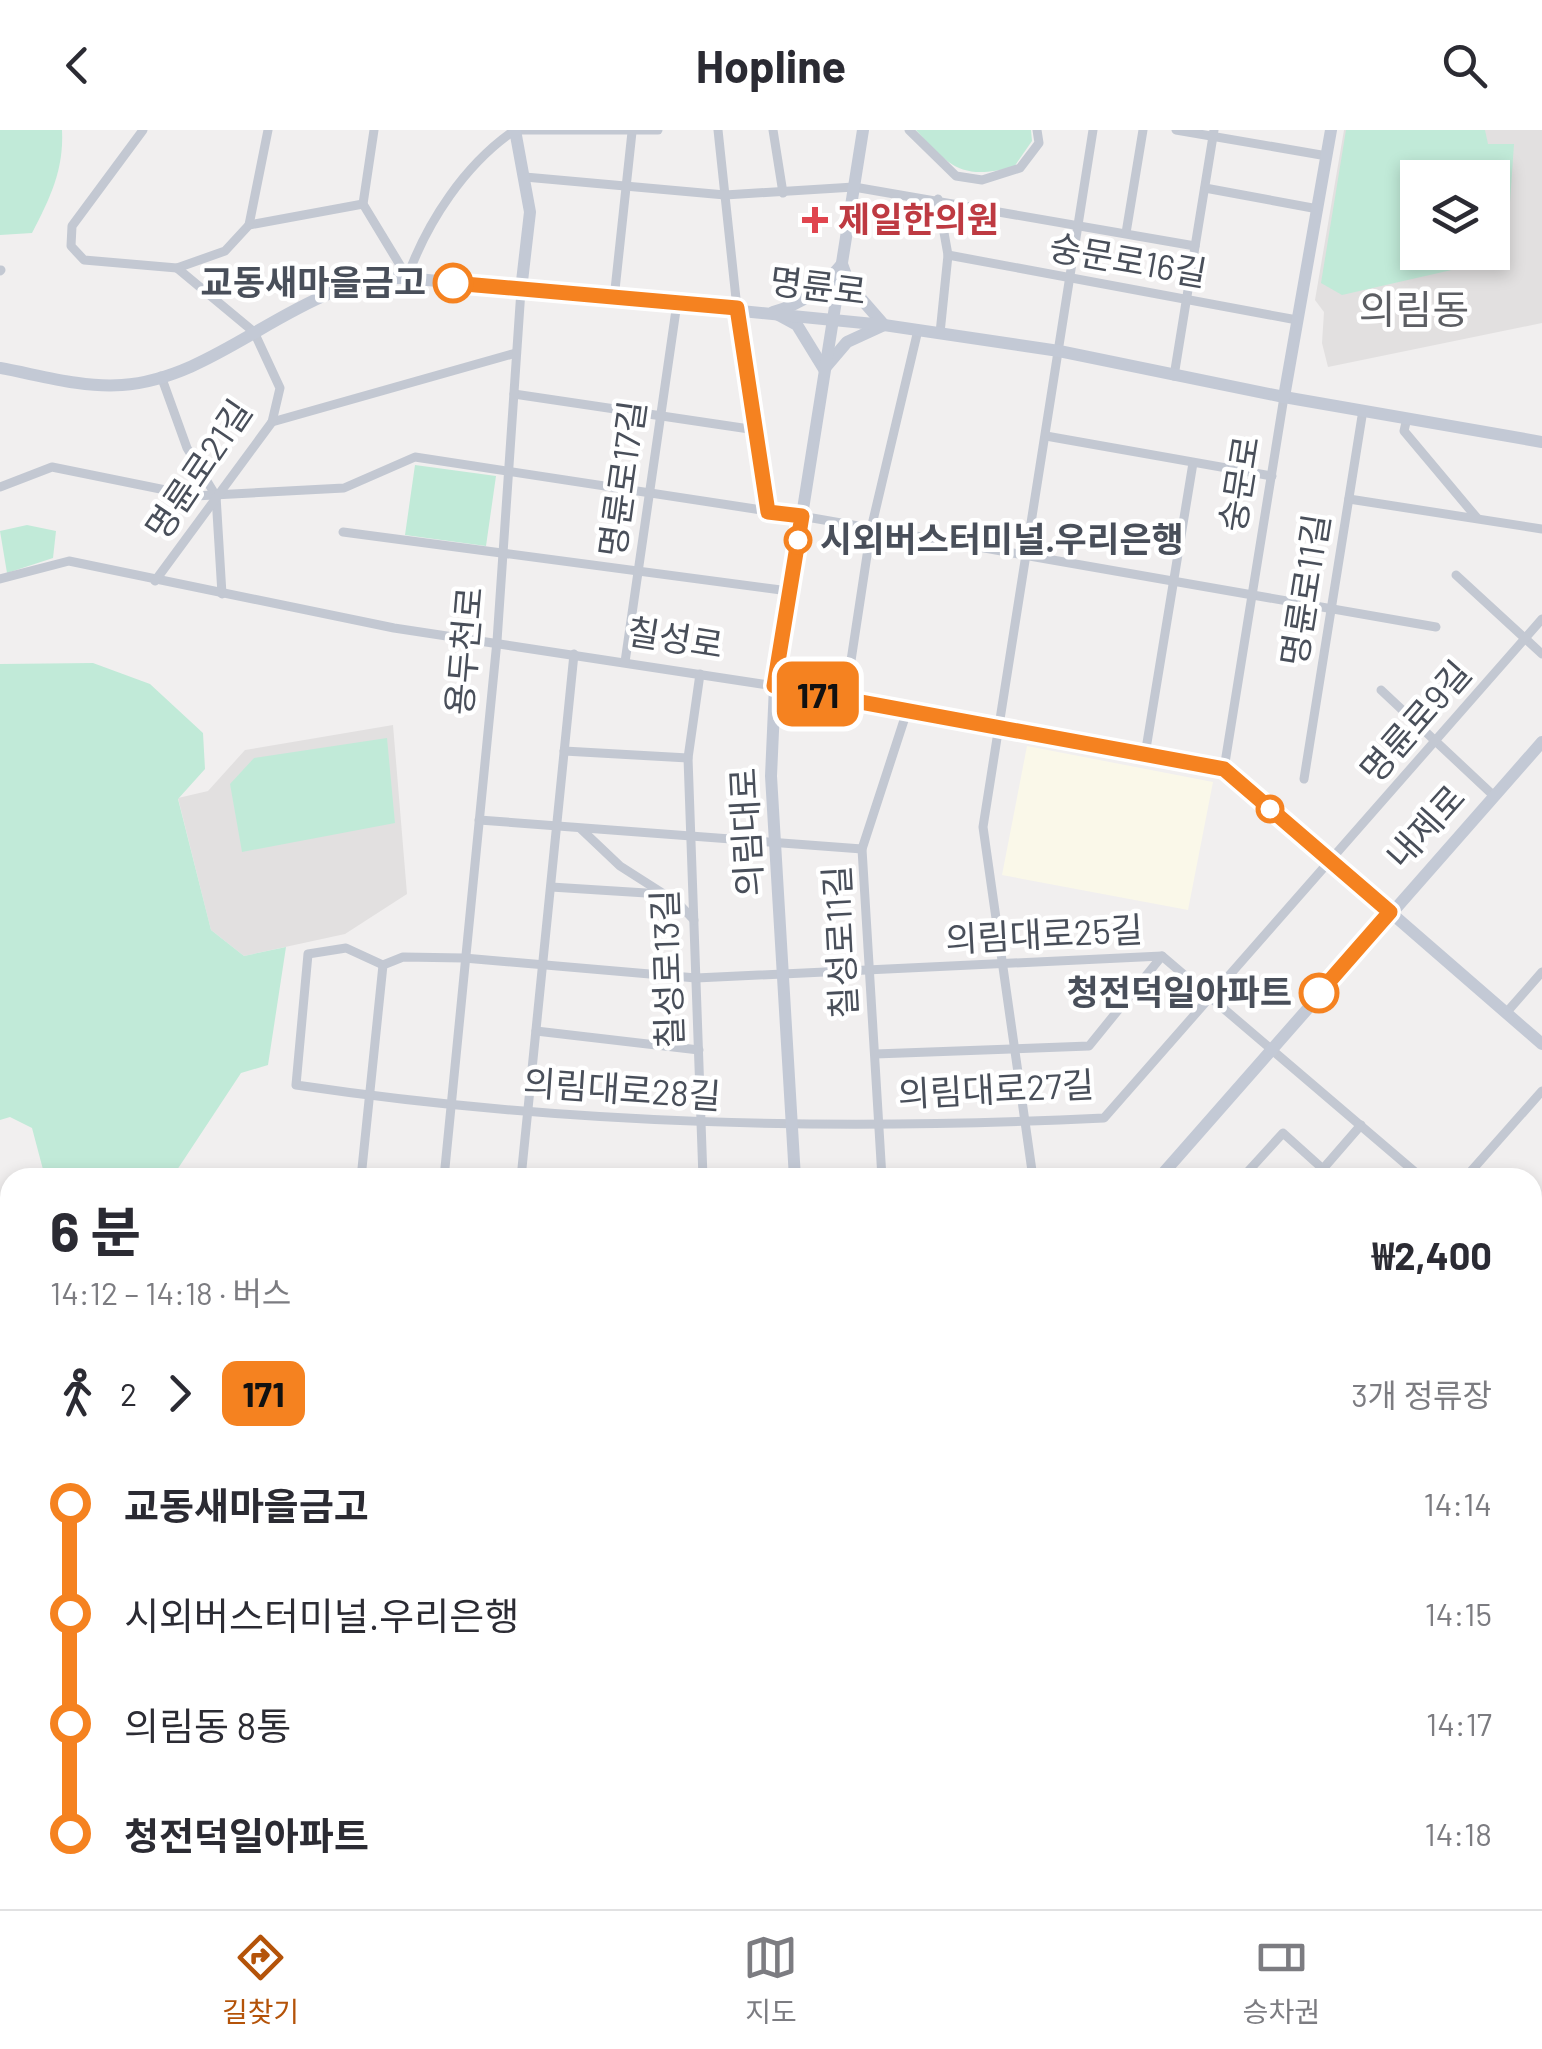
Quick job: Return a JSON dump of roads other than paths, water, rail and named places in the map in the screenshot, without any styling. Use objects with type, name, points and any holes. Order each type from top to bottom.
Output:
[{"type":"street","points":[[143,130],[72,226],[70,238],[77,255],[92,262],[177,268],[224,250],[249,224],[268,130]]},
{"type":"street","points":[[374,130],[364,204],[407,278]]},
{"type":"street","points":[[407,278],[420,241],[476,161],[514,130],[658,130]]},
{"type":"street","name":"용두천로","points":[[445,1168],[497,641],[516,353],[530,212],[514,130]]},
{"type":"street","points":[[718,130],[737,308],[768,512]]},
{"type":"street","points":[[773,130],[783,193]]},
{"type":"street","name":"의림대로","points":[[794,1168],[786,976],[771,776],[774,686],[863,130]]},
{"type":"street","points":[[910,130],[956,176],[982,180],[1020,168],[1039,143],[1037,130]]},
{"type":"street","points":[[1032,1168],[984,827],[1093,130]]},
{"type":"street","points":[[1126,234],[1143,130]]},
{"type":"street","points":[[1176,130],[1214,133],[1326,156]]},
{"type":"street","name":"숭문로","points":[[1224,769],[1331,130]]},
{"type":"street","points":[[614,298],[632,132]]},
{"type":"street","points":[[1174,376],[1214,133]]},
{"type":"street","points":[[525,177],[724,195],[854,187],[1195,246]]},
{"type":"street","points":[[1205,188],[1318,208]]},
{"type":"street","points":[[938,199],[948,255],[940,333]]},
{"type":"street","points":[[249,224],[364,204]]},
{"type":"street","name":"숭문로16길","points":[[948,255],[1297,320]]},
{"type":"street","points":[[842,264],[850,286],[884,325],[847,342],[824,369],[797,325],[773,312],[799,304],[821,288],[842,264]]},
{"type":"street","points":[[177,268],[254,332]]},
{"type":"street","name":"명륜로","points":[[0,368],[99,385],[124,385],[161,376],[348,287],[383,277],[407,278],[737,308],[940,333],[1059,351],[1284,397],[1542,442]]},
{"type":"street","name":"명륜로17길","points":[[625,662],[676,303]]},
{"type":"street","points":[[845,700],[871,529],[918,330]]},
{"type":"street","name":"명륜로21길","points":[[155,581],[272,422],[280,388],[254,332]]},
{"type":"street","points":[[272,422],[516,353]]},
{"type":"street","points":[[161,376],[187,448],[216,496],[222,594]]},
{"type":"street","points":[[514,394],[756,430]]},
{"type":"street","name":"명륜로11길","points":[[1304,779],[1363,410]]},
{"type":"street","points":[[1407,418],[1404,431],[1477,518]]},
{"type":"street","points":[[1046,436],[1272,476]]},
{"type":"street","points":[[0,487],[52,466],[195,496],[344,488],[415,457],[802,516],[1436,627]]},
{"type":"street","points":[[1145,755],[1193,463]]},
{"type":"street","points":[[1349,499],[1542,529]]},
{"type":"street","points":[[343,532],[789,590]]},
{"type":"street","name":"칠성로","points":[[0,578],[69,561],[394,628],[774,686],[1224,769]]},
{"type":"street","points":[[1456,575],[1542,654]]},
{"type":"street","name":"명륜로9길","points":[[1330,861],[1542,619]]},
{"type":"street","points":[[522,1168],[574,654]]},
{"type":"street","name":"칠성로13길","points":[[700,674],[688,758],[703,1168]]},
{"type":"street","points":[[1381,690],[1494,796]]},
{"type":"street","name":"칠성로11길","points":[[881,1168],[862,849],[907,711]]},
{"type":"street","name":"내제로","points":[[1172,1168],[1272,1047],[1542,742]]},
{"type":"street","points":[[564,751],[688,758]]},
{"type":"street","points":[[1224,769],[1542,1044]]},
{"type":"street","points":[[479,820],[862,849]]},
{"type":"street","points":[[581,828],[620,866],[664,894],[694,920]]},
{"type":"street","name":"의림대로27길","points":[[791,1126],[1104,1118],[1330,861]]},
{"type":"street","points":[[551,887],[664,894]]},
{"type":"street","name":"의림대로28길","points":[[384,965],[346,948],[308,954],[296,1086],[450,1106],[701,1125],[791,1126]]},
{"type":"street","points":[[874,1054],[1088,1046],[1162,956]]},
{"type":"street","name":"의림대로25길","points":[[384,965],[403,957],[464,958],[696,978],[870,973],[1162,956],[1411,1168]]},
{"type":"street","points":[[361,1168],[384,965]]},
{"type":"street","points":[[1506,1012],[1542,972]]},
{"type":"street","points":[[536,1031],[699,1050]]},
{"type":"street","points":[[1474,1168],[1542,1091]]},
{"type":"street","points":[[1324,1168],[1362,1125]]},
{"type":"street","points":[[1251,1168],[1283,1132],[1322,1168]]},
{"type":"place","name":"제일한의원","points":[[815,220]]},
{"type":"place","name":"교동새마을금고","points":[[453,283]]},
{"type":"place","name":"시외버스터미널.우리은행","points":[[798,540]]},
{"type":"place","name":"청전덕일아파트","points":[[1319,993]]},
{"type":"district","name":"의림동","points":[[1414,310]]}]
